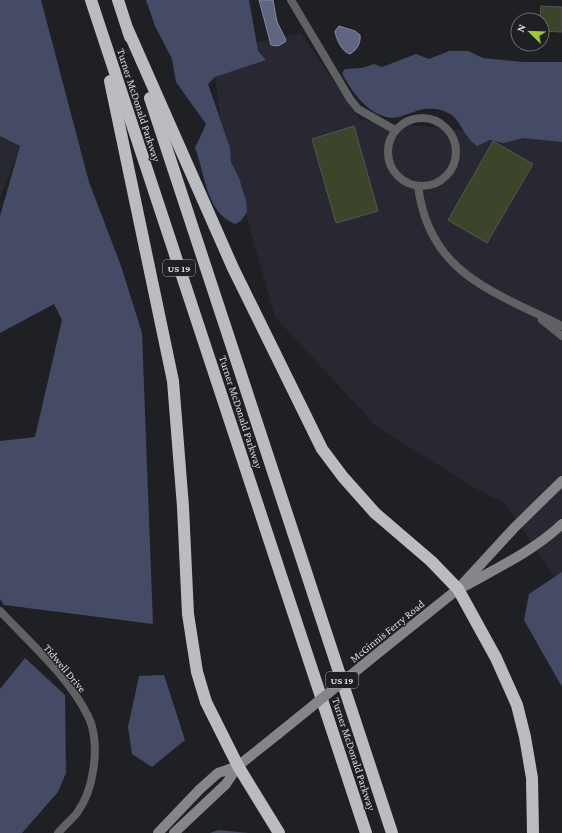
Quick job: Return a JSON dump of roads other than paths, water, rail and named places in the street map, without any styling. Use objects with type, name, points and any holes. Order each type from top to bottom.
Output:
[{"type":"highway","name":"Turner McDonald Parkway","points":[[91,0],[366,833]]},
{"type":"highway","name":"Turner McDonald Parkway","points":[[118,0],[392,833]]},
{"type":"highway","points":[[98,23],[174,380],[183,507],[188,614],[195,664],[206,702],[238,766],[279,833]]},
{"type":"highway","points":[[128,30],[233,268],[322,449],[342,477],[375,513],[431,561],[458,589],[496,658],[517,705],[525,737],[532,778],[533,833]]},
{"type":"main road","name":"McGinnis Ferry Road","points":[[174,833],[226,784],[238,766],[458,589],[514,528],[562,481]]},
{"type":"main road","name":"McGinnis Ferry Road","points":[[458,589],[504,564],[552,533],[562,524]]},
{"type":"main road","name":"McGinnis Ferry Road","points":[[158,833],[200,789],[218,773],[238,766]]},
{"type":"street","points":[[291,0],[350,100],[358,109],[396,130]]},
{"type":"street","points":[[416,118],[427,118],[443,125],[454,139],[455,157],[449,173],[440,181],[429,185],[418,186],[399,178],[392,169],[388,160],[390,139],[396,130],[404,122],[416,118]]},
{"type":"street","points":[[418,186],[420,202],[427,225],[433,238],[446,256],[461,272],[487,290],[562,326]]},
{"type":"street","points":[[529,309],[562,336]]},
{"type":"street","name":"Tidwell Drive","points":[[0,611],[53,667],[72,690],[89,718],[94,738],[95,760],[91,782],[85,800],[77,813],[58,833]]}]
